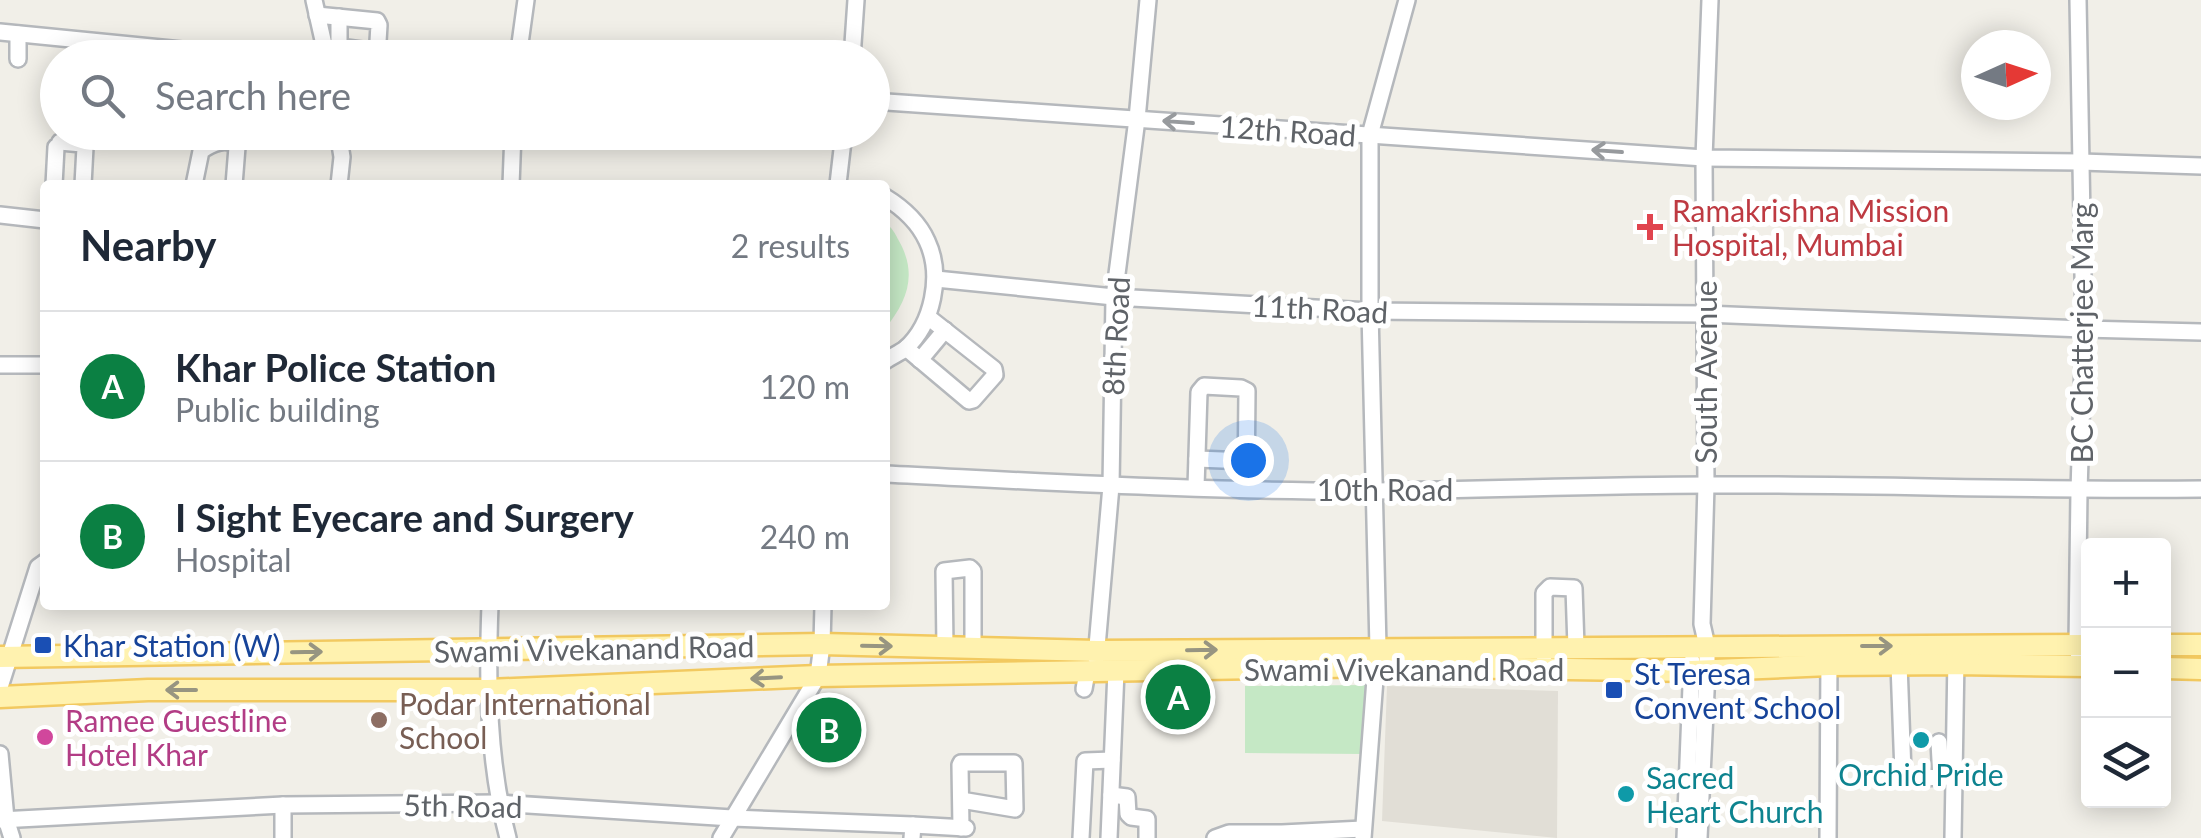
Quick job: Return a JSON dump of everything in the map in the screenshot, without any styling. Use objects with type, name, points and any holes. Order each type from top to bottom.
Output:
[{"type":"main road","name":"Swami Vivekanand Road","points":[[4,656],[822,644],[1039,650],[1090,671],[1116,672],[1544,647],[1699,646],[1899,664],[1956,655]]},
{"type":"main road","points":[[2171,645],[2201,644]]},
{"type":"main road","points":[[1039,650],[1040,673]]},
{"type":"main road","name":"Swami Vivekanand Road","points":[[0,696],[148,690],[488,690],[818,676],[1040,673],[1377,657],[1545,669],[1700,671],[1829,656],[2081,656]]},
{"type":"main road","points":[[2171,668],[2201,669]]},
{"type":"street","points":[[520,40],[526,0]]},
{"type":"street","points":[[853,40],[856,0]]},
{"type":"street","name":"8th Road","points":[[1090,671],[1111,486],[1114,297],[1148,0]]},
{"type":"street","points":[[1215,838],[1228,833],[1363,834],[1377,657],[1370,135],[1407,0]]},
{"type":"street","name":"South Avenue","points":[[1699,646],[1706,484],[1704,158],[1710,0]]},
{"type":"street","name":"BC Chatterjee Marg","points":[[2078,0],[2084,330],[2079,491],[2083,628]]},
{"type":"street","points":[[315,7],[339,17],[378,23],[377,40]]},
{"type":"street","points":[[315,7],[323,40]]},
{"type":"street","points":[[339,17],[339,40]]},
{"type":"street","points":[[0,32],[18,48]]},
{"type":"street","points":[[0,50],[40,49]]},
{"type":"street","name":"12th Road","points":[[890,102],[1704,158],[2201,166]]},
{"type":"street","points":[[54,180],[57,150]]},
{"type":"street","points":[[83,180],[85,150]]},
{"type":"street","points":[[195,180],[201,150]]},
{"type":"street","points":[[234,180],[237,150]]},
{"type":"street","points":[[340,180],[341,150]]},
{"type":"street","points":[[510,180],[512,150]]},
{"type":"street","points":[[839,180],[842,150]]},
{"type":"street","points":[[890,200],[907,211],[928,242],[936,280],[928,317],[906,348],[890,358]]},
{"type":"street","points":[[0,216],[40,220]]},
{"type":"street","name":"11th Road","points":[[936,280],[1114,297],[1370,311],[1705,314],[2201,332]]},
{"type":"street","points":[[906,348],[969,401],[996,374],[928,317]]},
{"type":"street","points":[[920,360],[945,330]]},
{"type":"street","points":[[0,365],[40,365]]},
{"type":"street","points":[[1196,487],[1199,392],[1204,386],[1247,392],[1246,488]]},
{"type":"street","points":[[1196,460],[1247,460]]},
{"type":"street","name":"10th Road","points":[[890,474],[1111,486],[1374,491],[1706,484],[2079,491],[2201,489]]},
{"type":"street","points":[[0,687],[4,656],[40,566]]},
{"type":"street","points":[[944,648],[944,571],[970,568],[973,648]]},
{"type":"street","points":[[1545,669],[1544,593],[1550,587],[1570,587],[1576,592],[1576,647]]},
{"type":"street","points":[[490,610],[488,690],[498,803],[508,838]]},
{"type":"street","points":[[721,838],[818,676],[824,610]]},
{"type":"street","points":[[1699,646],[1699,838]]},
{"type":"street","points":[[1948,778],[1956,655]]},
{"type":"street","points":[[1828,838],[1829,656]]},
{"type":"street","points":[[1899,664],[1903,773],[1910,778],[1948,778]]},
{"type":"street","points":[[1686,838],[1700,671]]},
{"type":"street","points":[[1109,838],[1116,672]]},
{"type":"street","points":[[1940,742],[1954,838]]},
{"type":"street","points":[[0,754],[3,819],[12,838]]},
{"type":"street","points":[[1081,838],[1085,760],[1112,760]]},
{"type":"street","points":[[958,830],[961,763],[1014,763],[1015,809],[961,800]]},
{"type":"street","points":[[1111,795],[1126,797],[1131,817],[1147,818],[1148,838]]},
{"type":"street","name":"5th Road","points":[[3,819],[282,804],[498,803],[913,832],[958,830]]},
{"type":"street","points":[[282,804],[283,838]]},
{"type":"street","points":[[1082,815],[1110,816]]},
{"type":"shaded area","points":[[1387,686],[1558,691],[1557,838],[1382,821]]},
{"type":"green space","points":[[890,228],[908,265],[907,287],[890,322]]},
{"type":"green space","points":[[1369,685],[1363,754],[1245,753],[1245,686]]},
{"type":"place","name":"Ramakrishna Mission Hospital, Mumbai","points":[[1650,227]]},
{"type":"place","name":"Khar Station (W)","points":[[43,645]]},
{"type":"place","name":"St Teresa Convent School","points":[[1614,690]]},
{"type":"place","name":"Khar Police Station","points":[[1178,697]]},
{"type":"place","name":"Podar International School","points":[[379,720]]},
{"type":"place","name":"I Sight Eyecare and Surgery","points":[[829,730]]},
{"type":"place","name":"Ramee Guestline Hotel Khar","points":[[45,737]]},
{"type":"place","name":"Orchid Pride","points":[[1921,740]]},
{"type":"place","name":"Sacred Heart Church","points":[[1626,794]]}]
